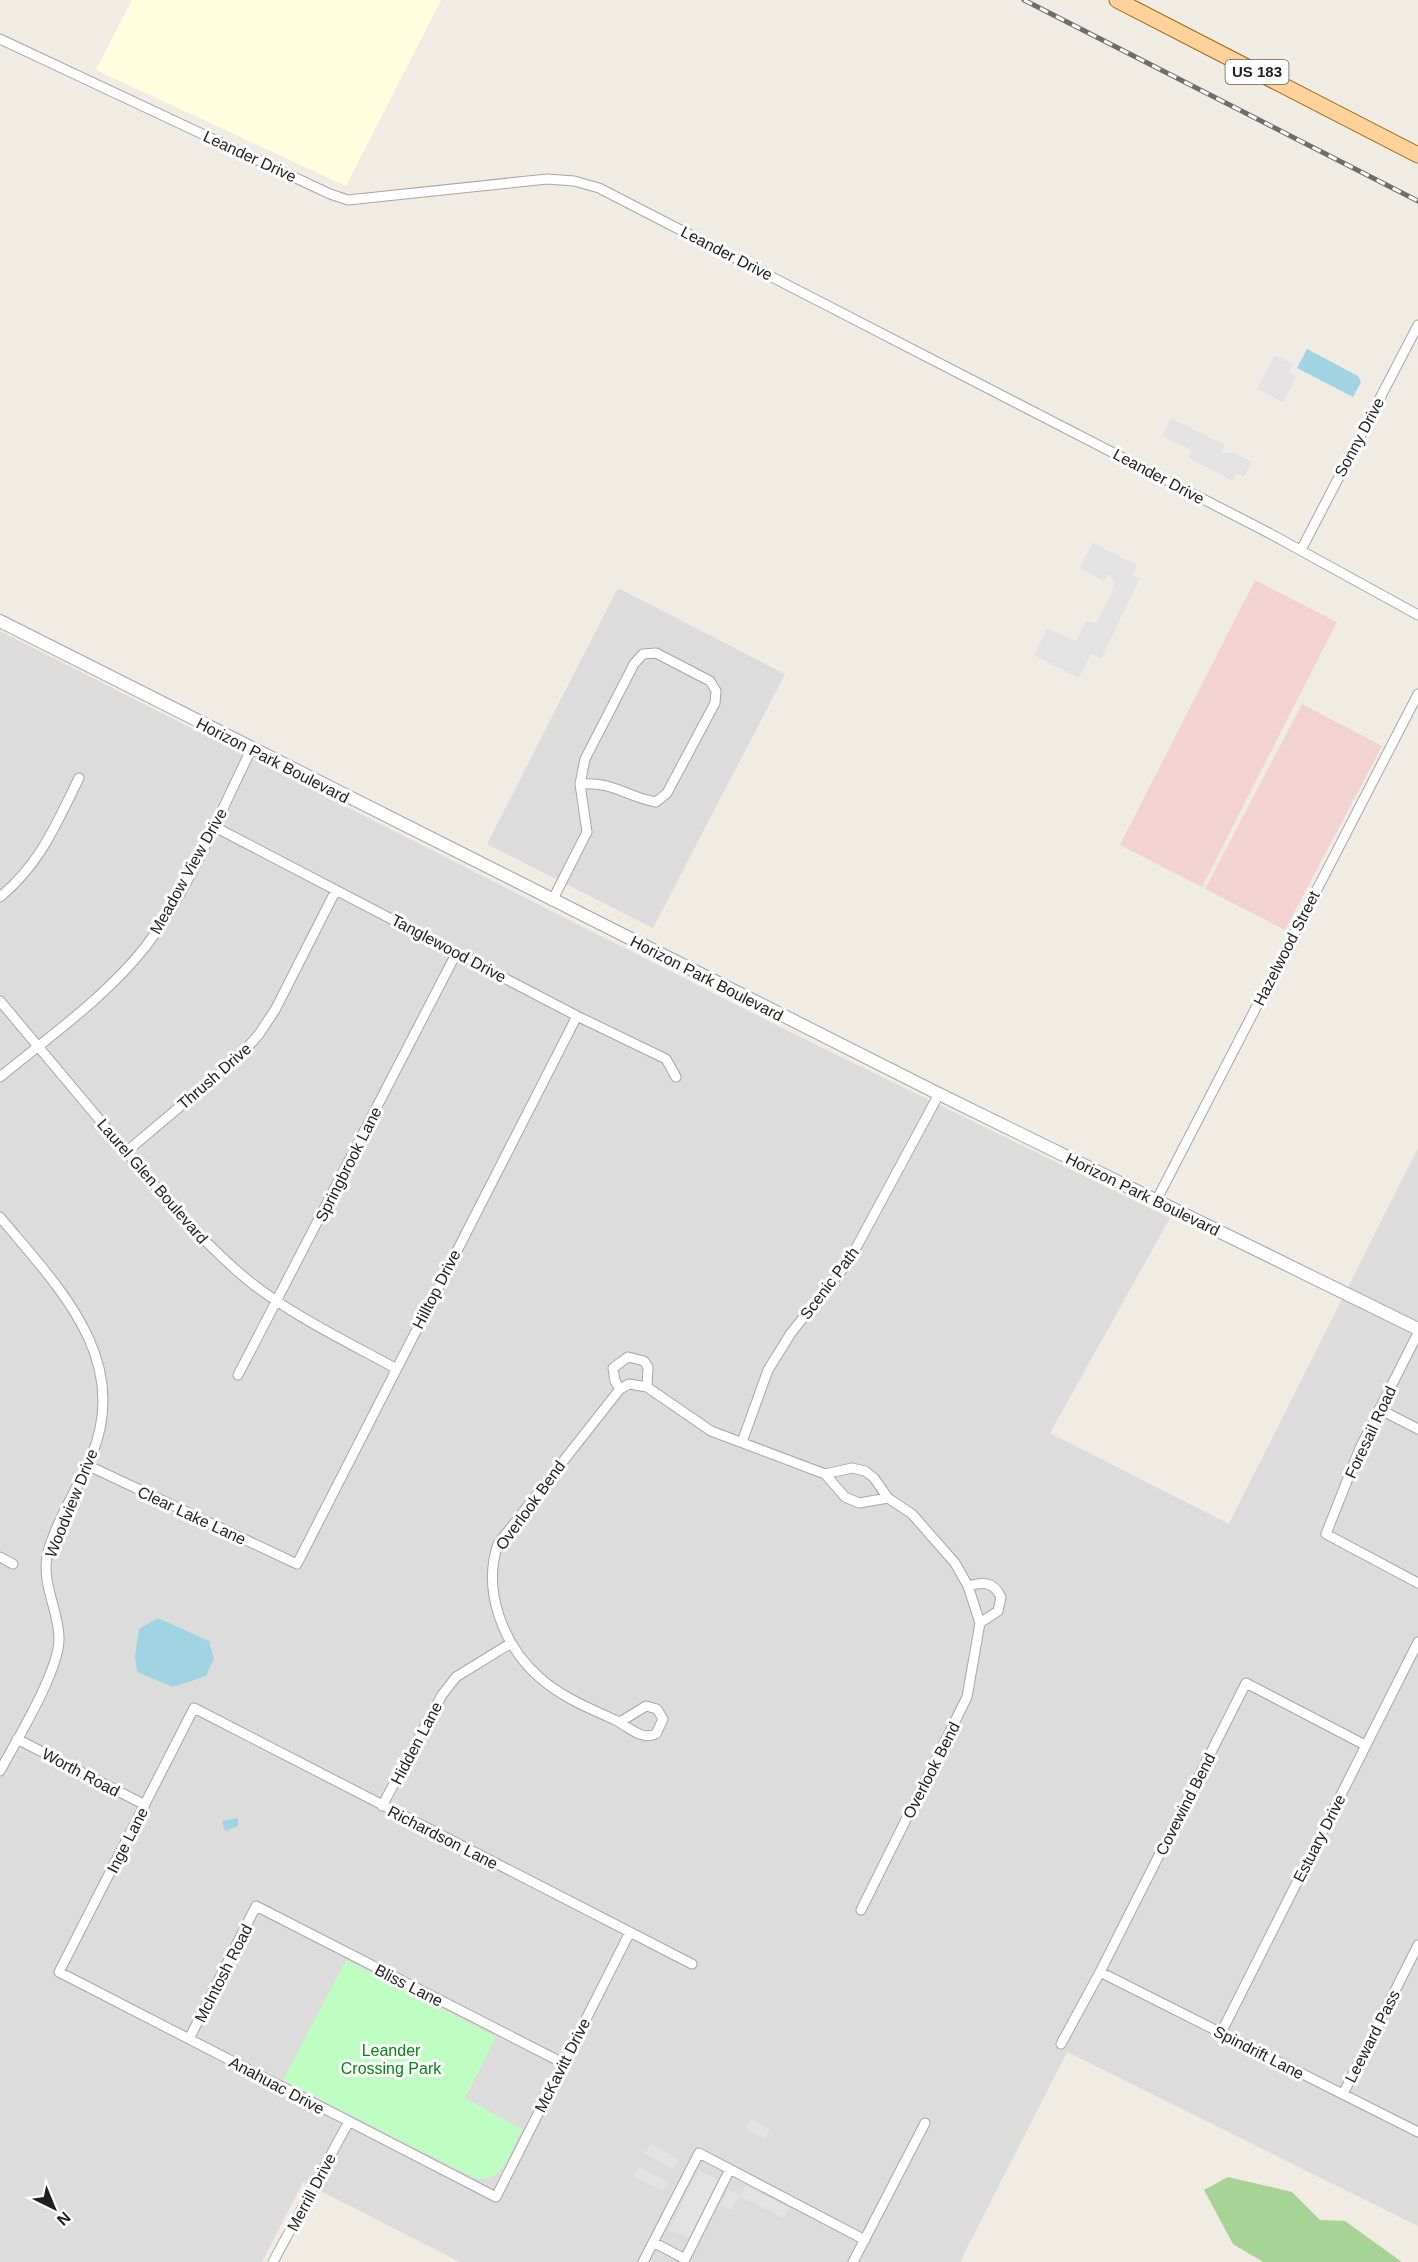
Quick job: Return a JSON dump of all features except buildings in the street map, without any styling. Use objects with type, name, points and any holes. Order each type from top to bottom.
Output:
[{"type":"main road","name":"US 183","points":[[1118,0],[1418,155]]},
{"type":"street","name":"Leander Drive","points":[[0,39],[325,192],[348,200],[547,179],[574,181],[599,188],[1301,550],[1418,615]]},
{"type":"street","name":"Sonny Drive","points":[[1301,550],[1418,326]]},
{"type":"street","name":"Horizon Park Boulevard","points":[[0,621],[552,901],[1418,1331]]},
{"type":"street","points":[[552,901],[587,832],[580,784],[585,759],[634,664],[644,654],[656,653],[710,681],[716,691],[715,704],[667,793],[656,802],[645,800],[613,786],[596,782],[580,784]]},
{"type":"street","name":"Hazelwood Street","points":[[1156,1202],[1418,694]]},
{"type":"street","name":"Meadow View Drive","points":[[0,1077],[120,975],[146,946],[168,914],[252,748]]},
{"type":"street","points":[[0,897],[21,879],[40,855],[79,778]]},
{"type":"street","name":"Tanglewood Drive","points":[[213,826],[577,1016],[666,1059],[676,1077]]},
{"type":"street","name":"Thrush Drive","points":[[126,1152],[240,1056],[259,1035],[275,1010],[336,890]]},
{"type":"street","name":"Springbrook Lane","points":[[238,1375],[457,952]]},
{"type":"street","name":"Laurel Glen Boulevard","points":[[0,1001],[126,1152],[206,1243],[250,1281],[277,1300],[395,1368]]},
{"type":"street","name":"Hilltop Drive","points":[[297,1564],[395,1368],[577,1016]]},
{"type":"street","name":"Scenic Path","points":[[742,1442],[768,1370],[791,1333],[849,1261],[939,1094]]},
{"type":"street","name":"Woodview Drive","points":[[0,1217],[71,1303],[95,1351],[101,1380],[101,1408],[97,1437],[46,1558],[49,1592],[60,1639],[53,1668],[0,1771]]},
{"type":"street","name":"Foresail Road","points":[[1418,1331],[1360,1448],[1326,1534],[1418,1582]]},
{"type":"street","points":[[647,1387],[648,1367],[644,1361],[628,1357],[614,1368],[615,1381],[620,1389],[629,1384],[647,1387],[711,1431],[825,1474],[845,1497],[859,1503],[888,1498]]},
{"type":"street","name":"Overlook Bend","points":[[620,1389],[498,1544],[492,1562],[492,1581],[501,1623],[511,1643],[538,1677],[567,1698],[620,1722]]},
{"type":"street","points":[[1379,1409],[1418,1429]]},
{"type":"street","name":"Clear Lake Lane","points":[[87,1465],[297,1564]]},
{"type":"street","name":"Overlook Bend","points":[[825,1474],[852,1468],[865,1471],[874,1478],[888,1498],[912,1514],[939,1543],[968,1586],[980,1623],[967,1697],[861,1911]]},
{"type":"street","points":[[0,1557],[13,1564]]},
{"type":"street","points":[[968,1586],[989,1584],[995,1587],[1001,1597],[998,1611],[980,1623]]},
{"type":"street","name":"Estuary Drive","points":[[1221,2033],[1418,1642]]},
{"type":"street","name":"Hidden Lane","points":[[382,1806],[442,1695],[456,1677],[511,1643]]},
{"type":"street","name":"Covewind Bend","points":[[1061,2044],[1100,1972],[1246,1683],[1365,1745]]},
{"type":"street","name":"Richardson Lane","points":[[194,1708],[629,1934],[692,1964]]},
{"type":"street","name":"Inge Lane","points":[[59,1972],[194,1708]]},
{"type":"street","name":"Worth Road","points":[[17,1738],[145,1805]]},
{"type":"street","name":"McIntosh Road","points":[[189,2039],[256,1906]]},
{"type":"street","name":"Bliss Lane","points":[[256,1906],[562,2063]]},
{"type":"street","name":"McKavitt Drive","points":[[496,2197],[629,1934]]},
{"type":"street","name":"Leeward Pass","points":[[1343,2094],[1418,1945]]},
{"type":"street","name":"Anahuac Drive","points":[[59,1972],[348,2123],[496,2197]]},
{"type":"street","name":"Spindrift Lane","points":[[1100,1972],[1418,2132]]},
{"type":"street","name":"Merrill Drive","points":[[273,2262],[348,2123]]},
{"type":"street","points":[[853,2262],[925,2123]]},
{"type":"street","points":[[643,2262],[699,2152],[865,2240]]},
{"type":"street","points":[[653,2242],[685,2261],[730,2169]]},
{"type":"shaded area","points":[[132,0],[441,0],[346,186],[96,70]]},
{"type":"shaded area","points":[[1275,355],[1293,364],[1289,372],[1297,376],[1283,402],[1257,389]]},
{"type":"shaded area","points":[[1171,418],[1225,445],[1221,453],[1234,453],[1252,462],[1244,477],[1237,473],[1233,481],[1188,458],[1191,450],[1162,436]]},
{"type":"shaded area","points":[[1093,543],[1137,565],[1133,575],[1140,578],[1101,659],[1091,654],[1079,678],[1034,655],[1047,629],[1076,641],[1087,620],[1096,623],[1113,590],[1114,582],[1109,574],[1104,581],[1079,568]]},
{"type":"shaded area","points":[[1255,580],[1337,622],[1202,887],[1120,845]]},
{"type":"shaded area","points":[[618,588],[785,674],[653,928],[487,844]]},
{"type":"shaded area","points":[[0,631],[782,1028],[1170,1218],[1050,1433],[1229,1524],[1418,1148],[1418,2226],[1067,2052],[960,2262],[460,2262],[303,2182],[262,2262],[0,2262]]},
{"type":"shaded area","points":[[1302,704],[1382,746],[1285,930],[1205,889]]},
{"type":"shaded area","points":[[750,2119],[770,2129],[765,2139],[745,2128]]},
{"type":"shaded area","points":[[650,2144],[679,2159],[674,2169],[645,2154]]},
{"type":"shaded area","points":[[638,2167],[668,2182],[663,2191],[633,2176]]},
{"type":"shaded area","points":[[699,2171],[718,2180],[689,2238],[670,2229]]},
{"type":"shaded area","points":[[745,2186],[789,2208],[784,2218],[740,2196]]},
{"type":"shaded area","points":[[729,2190],[739,2195],[731,2210],[721,2205]]},
{"type":"green space","name":"Leander Crossing Park","points":[[346,1960],[496,2037],[465,2098],[522,2129],[504,2164],[492,2177],[475,2178],[283,2080]]},
{"type":"green space","points":[[1228,2177],[1292,2192],[1320,2220],[1345,2221],[1402,2262],[1263,2262],[1233,2244],[1204,2190]]},
{"type":"water","points":[[1307,349],[1358,376],[1361,382],[1353,397],[1297,368]]},
{"type":"water","points":[[158,1618],[209,1641],[214,1659],[206,1676],[173,1687],[137,1672],[135,1656],[139,1629]]},
{"type":"water","points":[[238,1818],[238,1826],[225,1831],[222,1821]]},
{"type":"railway","points":[[1024,0],[1418,201]]}]
